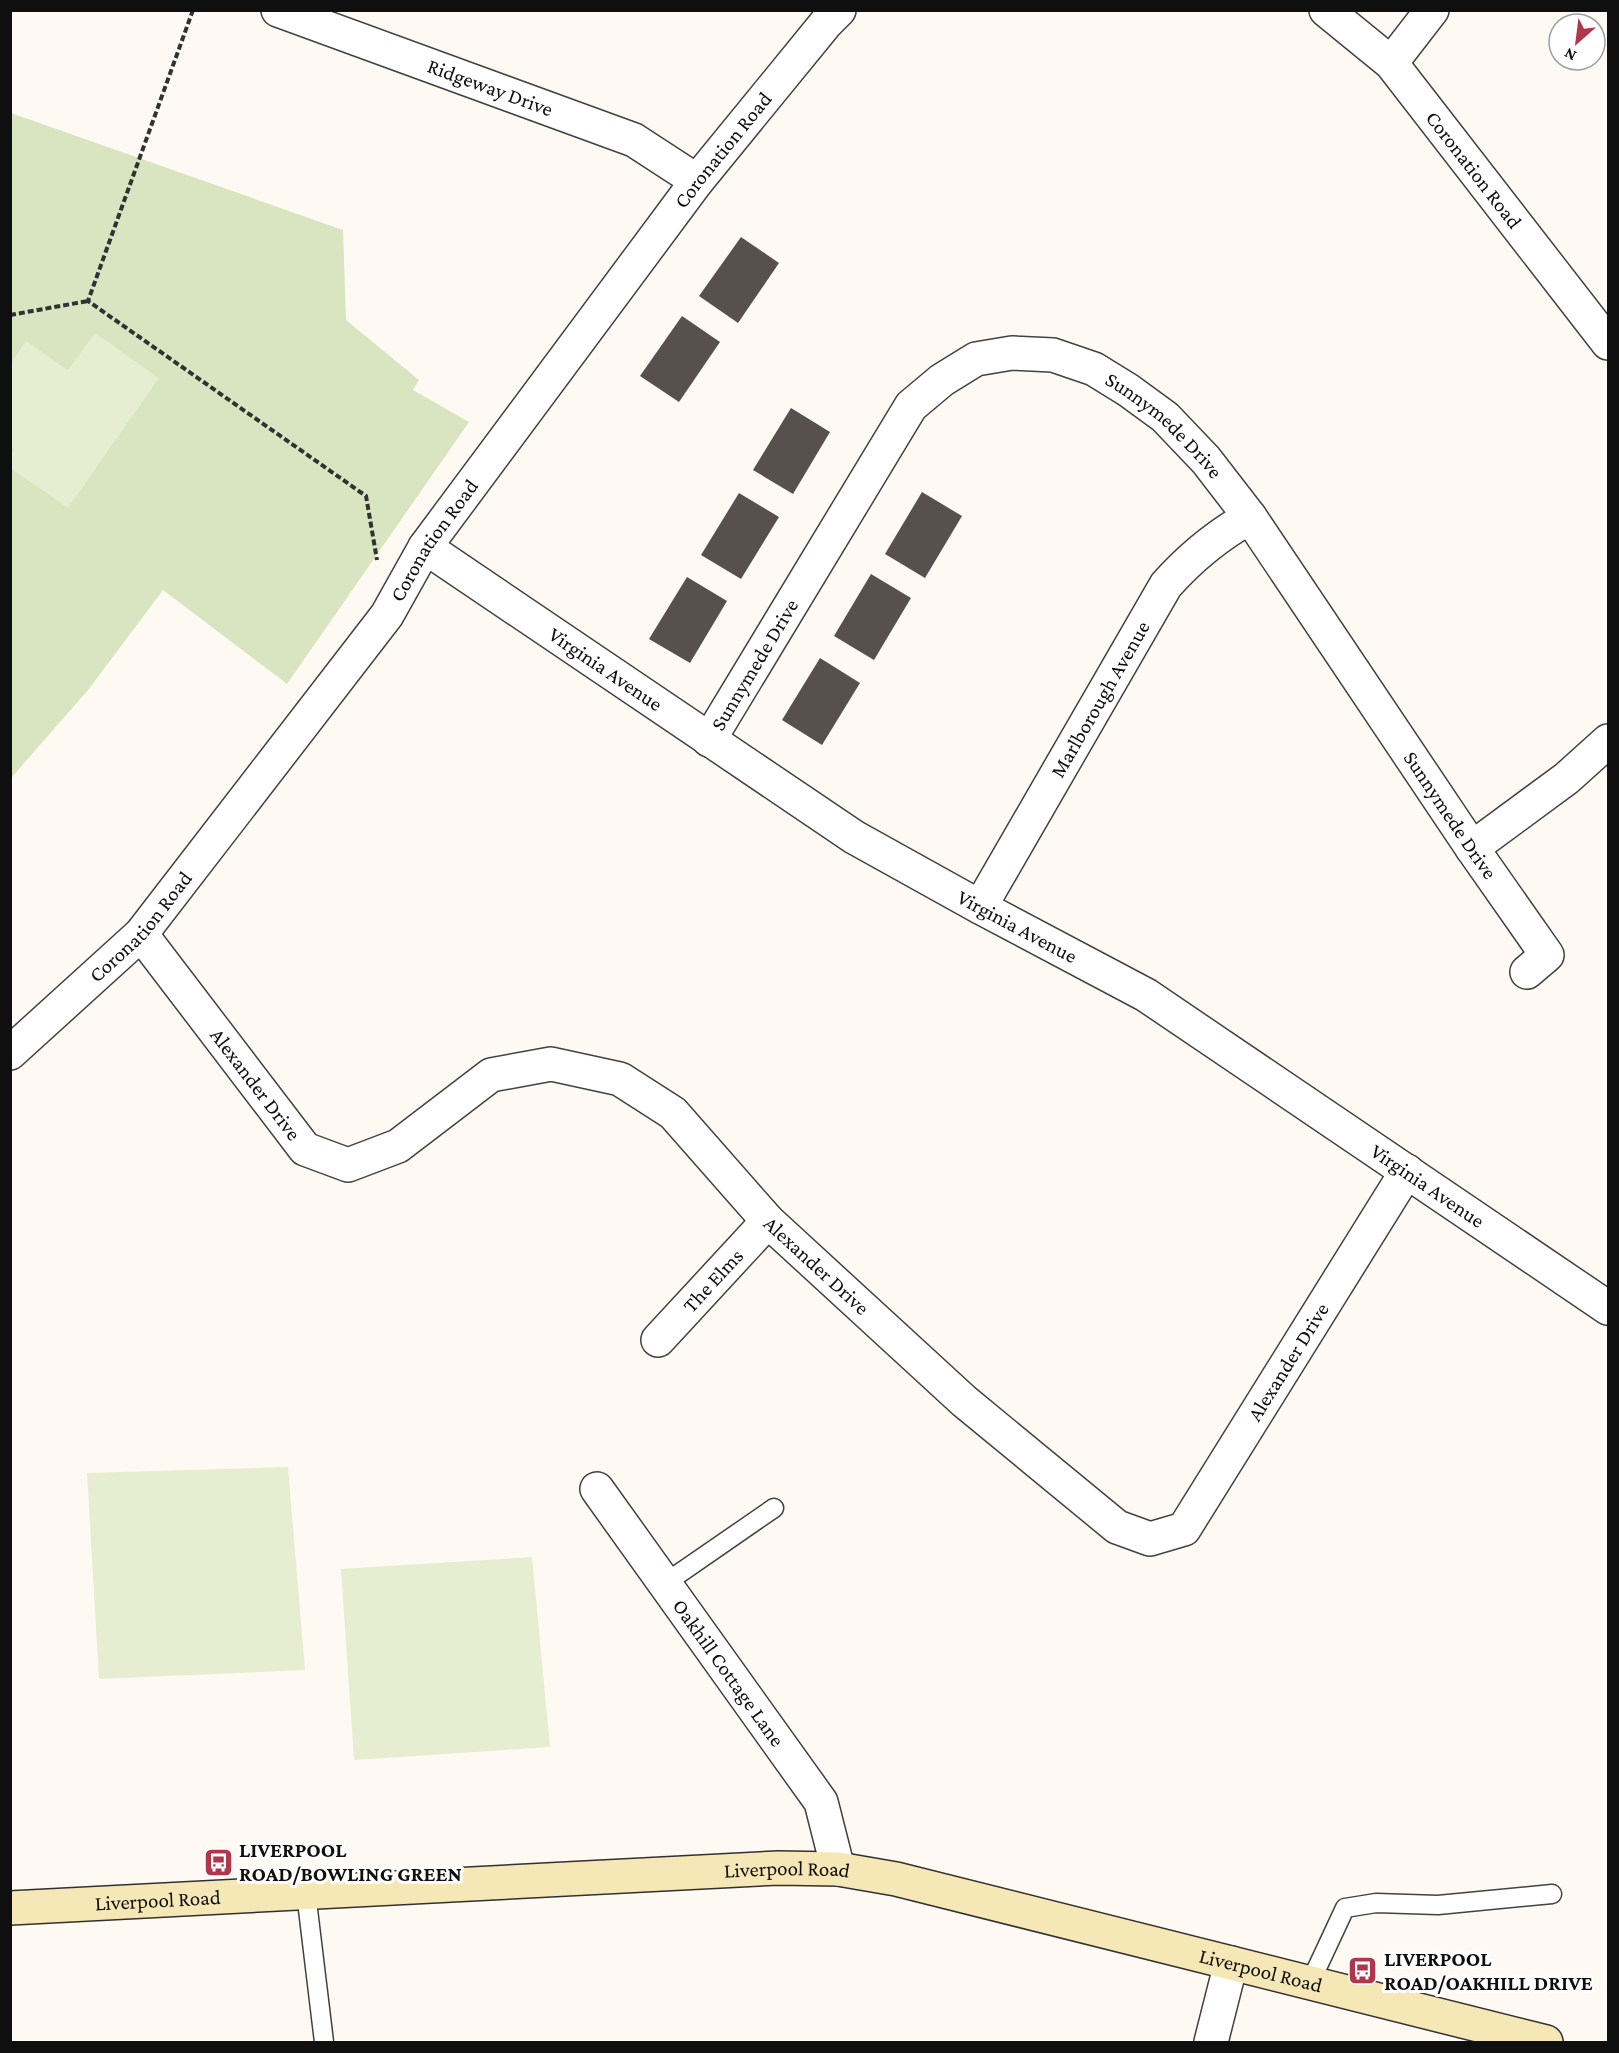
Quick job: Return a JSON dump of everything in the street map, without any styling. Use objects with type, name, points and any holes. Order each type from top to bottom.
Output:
[{"type":"main road","name":"Liverpool Road","points":[[10,1908],[778,1868],[838,1869],[896,1879],[1545,2043]]},
{"type":"street","name":"Ridgeway Drive","points":[[278,10],[634,140],[697,181]]},
{"type":"street","name":"Coronation Road","points":[[10,1053],[141,934],[387,615],[425,547],[697,181],[839,10]]},
{"type":"street","name":"Coronation Road","points":[[1326,10],[1391,63],[1608,343]]},
{"type":"street","points":[[1391,63],[1432,10]]},
{"type":"street","name":"Sunnymede Drive","points":[[708,740],[911,405],[942,380],[976,359],[1012,353],[1053,355],[1094,369],[1165,417],[1206,460],[1250,517],[1547,956],[1527,972]]},
{"type":"street","name":"Marlborough Avenue","points":[[980,907],[1166,585],[1195,555],[1250,517]]},
{"type":"street","name":"Virginia Avenue","points":[[425,547],[855,837],[980,907],[1146,995],[1608,1308]]},
{"type":"street","points":[[1472,848],[1567,778],[1608,741]]},
{"type":"street","name":"Alexander Drive","points":[[141,934],[305,1149],[348,1165],[398,1146],[491,1075],[551,1064],[620,1079],[673,1113],[768,1221],[982,1416],[1117,1527],[1150,1539],[1184,1529],[1407,1171]]},
{"type":"street","name":"The Elms","points":[[658,1340],[768,1221]]},
{"type":"street","name":"Oakhill Cottage Lane","points":[[597,1489],[821,1802],[838,1869]]},
{"type":"street","points":[[1211,2043],[1231,1963]]},
{"type":"lane","points":[[664,1584],[774,1508]]},
{"type":"lane","points":[[306,1893],[324,2043]]},
{"type":"lane","points":[[1310,1983],[1345,1908],[1376,1903],[1438,1905],[1552,1894]]},
{"type":"path","points":[[87,301],[193,10]]},
{"type":"path","points":[[10,315],[87,301],[366,496],[377,561]]},
{"type":"green space","points":[[11,113],[343,230],[346,320],[419,380],[413,390],[469,422],[287,684],[163,590],[88,690],[11,778]]},
{"type":"green space","points":[[95,333],[159,378],[68,508],[11,469],[11,454],[14,449],[10,447],[11,363],[26,341],[68,370]]},
{"type":"green space","points":[[288,1467],[305,1670],[99,1679],[87,1473]]},
{"type":"green space","points":[[532,1557],[550,1747],[354,1760],[341,1569]]},
{"type":"building","points":[[741,237],[779,263],[738,323],[699,296]]},
{"type":"building","points":[[682,316],[720,342],[679,402],[640,376]]},
{"type":"building","points":[[791,408],[830,432],[793,494],[753,470]]},
{"type":"building","points":[[922,492],[962,516],[925,578],[885,554]]},
{"type":"building","points":[[739,493],[779,517],[741,579],[701,555]]},
{"type":"building","points":[[871,574],[911,598],[874,660],[834,636]]},
{"type":"building","points":[[687,577],[727,601],[690,663],[649,639]]},
{"type":"building","points":[[820,658],[860,683],[822,745],[782,720]]},
{"type":"place","name":"LIVERPOOL ROAD/BOWLING GREEN","points":[[218,1862]]},
{"type":"place","name":"LIVERPOOL ROAD/OAKHILL DRIVE","points":[[1363,1971]]}]
